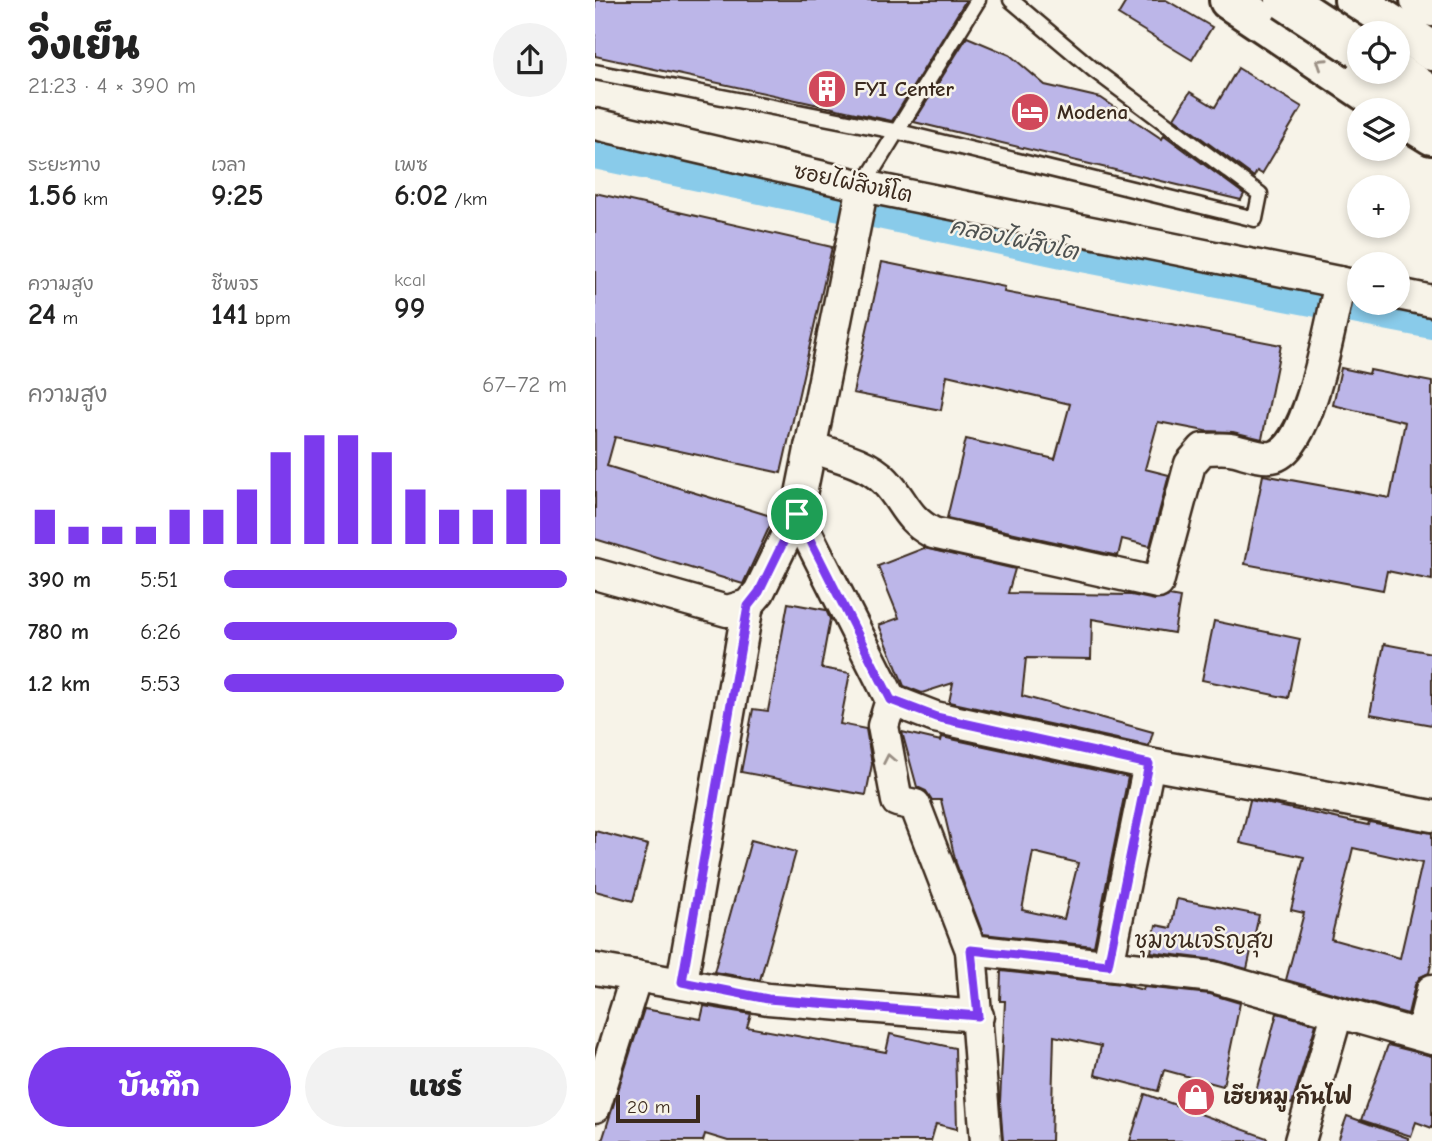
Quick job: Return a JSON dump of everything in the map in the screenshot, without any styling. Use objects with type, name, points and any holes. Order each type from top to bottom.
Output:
[{"type":"main road","points":[[1229,0],[1375,98]]},
{"type":"main road","points":[[1285,0],[1347,41]]},
{"type":"main road","points":[[1354,0],[1432,51]]},
{"type":"main road","points":[[1420,0],[1432,8]]},
{"type":"main road","points":[[1410,82],[1432,96]]},
{"type":"main road","points":[[1410,121],[1432,135]]},
{"type":"street","name":"ซอยไผ่สิงห์โต","points":[[595,124],[861,194],[1345,289]]},
{"type":"street","points":[[682,982],[748,606],[759,592],[797,514],[861,194]]},
{"type":"street","points":[[810,447],[862,466],[884,480],[915,523],[933,533],[1159,583],[1190,464],[1203,449],[1228,448],[1270,458],[1284,453],[1294,439],[1311,399],[1345,289]]},
{"type":"street","points":[[1410,297],[1432,302]]},
{"type":"street","points":[[797,514],[891,700],[936,717],[1149,764],[1432,816]]},
{"type":"street","points":[[595,574],[727,611],[748,606]]},
{"type":"street","points":[[891,700],[883,726],[897,801],[915,805],[971,950],[986,1141]]},
{"type":"street","points":[[1108,965],[1149,764]]},
{"type":"street","points":[[971,950],[1213,977],[1337,1014],[1427,1037],[1432,990]]},
{"type":"street","points":[[595,968],[768,999],[978,1016]]},
{"type":"street","points":[[595,1107],[636,976]]},
{"type":"street","points":[[1300,1141],[1337,1014]]},
{"type":"lane","points":[[861,194],[895,131],[978,0]]},
{"type":"lane","points":[[595,72],[895,131],[1255,219],[1260,194],[1094,70],[1011,0]]},
{"type":"building","name":"FYI Center","points":[[595,0],[966,0],[892,121],[595,56]]},
{"type":"building","points":[[1127,0],[1166,0],[1212,27],[1192,60],[1118,15]]},
{"type":"building","name":"Modena","points":[[967,37],[1010,55],[1045,85],[1101,98],[1162,139],[1164,135],[1244,194],[1241,200],[914,122]]},
{"type":"building","points":[[1238,68],[1302,107],[1262,174],[1257,171],[1254,177],[1174,118],[1190,92],[1215,107]]},
{"type":"building","points":[[595,193],[832,247],[781,473],[615,437],[607,466],[774,517],[743,584],[595,539]]},
{"type":"building","points":[[882,262],[1005,287],[1004,292],[1281,345],[1262,439],[1233,432],[1205,431],[1158,422],[1145,469],[1169,475],[1150,546],[1122,539],[1118,556],[947,518],[966,439],[1055,459],[1070,404],[947,375],[941,410],[853,393]]},
{"type":"building","points":[[1341,368],[1369,374],[1370,370],[1432,382],[1432,580],[1387,571],[1383,590],[1245,564],[1263,475],[1390,498],[1405,422],[1333,405]]},
{"type":"building","points":[[924,548],[1015,569],[1008,593],[1131,595],[1155,600],[1169,596],[1180,598],[1174,633],[1092,619],[1091,659],[1026,658],[1022,696],[1153,732],[1149,746],[949,702],[953,683],[922,693],[904,686],[879,625],[899,618],[878,566]]},
{"type":"building","points":[[788,603],[826,610],[830,619],[821,668],[850,673],[840,724],[866,729],[872,764],[866,795],[741,772],[753,709],[768,711]]},
{"type":"building","points":[[1214,621],[1300,639],[1288,698],[1202,680]]},
{"type":"building","points":[[1384,644],[1432,653],[1432,725],[1370,714]]},
{"type":"building","points":[[902,732],[941,741],[942,737],[1128,777],[1094,946],[983,934],[956,863],[941,800],[932,800],[926,791],[917,787]],"holes":[[[1033,852],[1078,863],[1064,919],[1022,910]]]},
{"type":"building","points":[[1250,800],[1368,825],[1369,822],[1432,833],[1432,961],[1429,973],[1420,977],[1415,985],[1408,1014],[1286,980],[1304,913],[1291,910],[1304,857],[1240,843]],"holes":[[[1353,848],[1422,863],[1400,958],[1331,939]]]},
{"type":"building","points":[[595,831],[648,845],[633,901],[595,891]]},
{"type":"building","points":[[751,840],[796,852],[760,980],[714,972]]},
{"type":"building","points":[[1177,899],[1259,915],[1247,969],[1215,960],[1151,952],[1156,925],[1171,928]]},
{"type":"building","points":[[1001,971],[1121,984],[1143,990],[1144,987],[1210,994],[1240,1003],[1223,1086],[1164,1070],[1158,1091],[1095,1075],[1101,1046],[1054,1036],[1051,1141],[1003,1141],[1000,1102],[1005,1001],[1000,1001]]},
{"type":"building","points":[[704,1006],[751,1014],[747,1027],[886,1052],[890,1034],[955,1048],[957,1129],[936,1124],[931,1141],[728,1141],[705,1134],[703,1141],[602,1141],[644,1009],[701,1019]]},
{"type":"building","points":[[1277,1013],[1316,1024],[1292,1104],[1255,1095]]},
{"type":"building","points":[[1388,1045],[1432,1056],[1432,1128],[1416,1122],[1411,1136],[1361,1120]]},
{"type":"building","points":[[1145,1094],[1267,1138],[1266,1141],[1130,1141]]},
{"type":"building","points":[[1347,1116],[1408,1138],[1408,1141],[1338,1141]]},
{"type":"waterway","name":"คลองไผ่สิงโต","points":[[595,154],[1072,255],[1432,324]]},
{"type":"place","name":"FYI Center","points":[[827,89]]},
{"type":"place","name":"Modena","points":[[1030,112]]},
{"type":"place","name":"เฮียหมู กันไฟ","points":[[1196,1097]]},
{"type":"district","name":"ชุมชนเจริญสุข","points":[[1204,940]]},
{"type":"route","points":[[797,514],[891,700],[936,717],[1149,764],[1108,965],[971,950],[978,1016],[768,999],[682,982],[748,606],[759,592],[797,514]]}]
